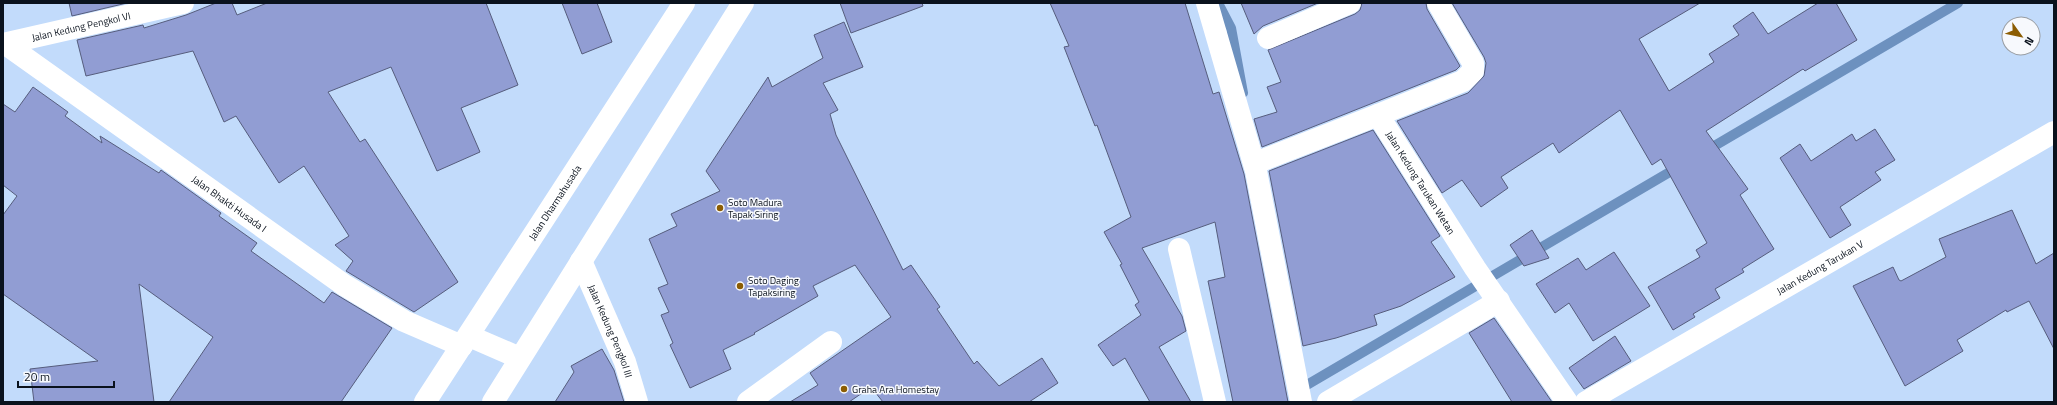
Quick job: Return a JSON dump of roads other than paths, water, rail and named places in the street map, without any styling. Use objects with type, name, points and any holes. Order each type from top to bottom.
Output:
[{"type":"street","name":"Jalan Kedung Pengkol VI","points":[[5,45],[183,3]]},
{"type":"street","name":"Jalan Dharmahusada","points":[[425,402],[684,3]]},
{"type":"street","points":[[493,402],[743,3]]},
{"type":"street","points":[[1207,3],[1256,171],[1301,402]]},
{"type":"street","points":[[1268,38],[1350,3]]},
{"type":"street","points":[[1263,160],[1463,82],[1473,71],[1473,63],[1438,3]]},
{"type":"street","name":"Jalan Bhakti Husada I","points":[[5,45],[344,285],[404,321],[520,358]]},
{"type":"street","name":"Jalan Kedung Tarukan Wetan","points":[[1378,115],[1475,268],[1567,402]]},
{"type":"street","name":"Jalan Kedung Tarukan V","points":[[1586,402],[2054,132]]},
{"type":"street","points":[[1179,249],[1215,402]]},
{"type":"street","name":"Jalan Kedung Pengkol III","points":[[581,261],[625,362],[636,402]]},
{"type":"street","points":[[1328,402],[1496,298]]},
{"type":"street","points":[[748,402],[831,342]]},
{"type":"waterway","points":[[1218,3],[1231,28],[1243,93]]},
{"type":"waterway","points":[[1704,152],[1958,3]]},
{"type":"waterway","points":[[1300,385],[1300,389],[1680,166]]},
{"type":"place","name":"Soto Madura Tapak Siring","points":[[720,208]]},
{"type":"place","name":"Soto Daging Tapaksiring","points":[[740,286]]},
{"type":"place","name":"Graha Ara Homestay","points":[[844,389]]}]
